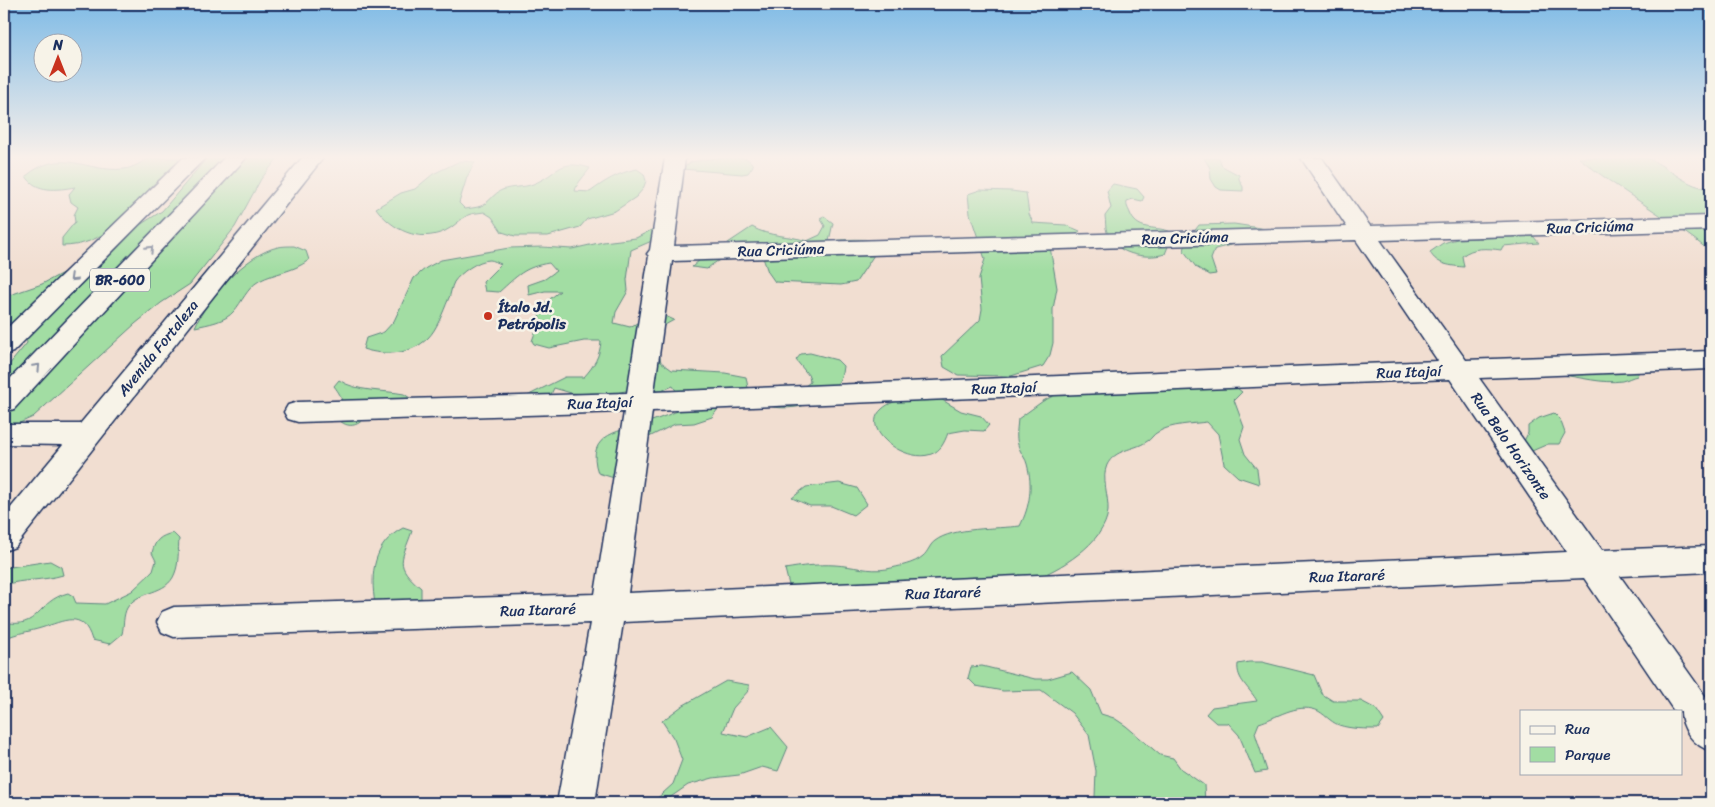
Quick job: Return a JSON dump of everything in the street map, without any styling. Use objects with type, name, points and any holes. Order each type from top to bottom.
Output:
[{"type":"street","name":"BR-600","points":[[4,346],[157,196]]},
{"type":"street","name":"BR-600","points":[[4,402],[200,196]]},
{"type":"street","name":"Avenida Fortaleza","points":[[4,538],[282,196]]},
{"type":"street","points":[[576,803],[609,608],[669,196]]},
{"type":"street","name":"Rua Belo Horizonte","points":[[1338,196],[1711,734]]},
{"type":"street","name":"Rua Criciúma","points":[[660,254],[1711,223]]},
{"type":"street","name":"Rua Itajaí","points":[[298,412],[640,402],[1711,360]]},
{"type":"street","points":[[4,434],[88,435]]},
{"type":"street","name":"Rua Itararé","points":[[174,622],[609,608],[1711,559]]},
{"type":"green space","points":[[69,196],[144,196],[121,220],[101,236],[76,245],[62,246],[62,238],[75,222],[74,215],[78,207],[71,202]]},
{"type":"green space","points":[[175,196],[252,196],[235,227],[190,284],[161,303],[135,324],[33,417],[4,430],[4,371],[27,343],[24,325],[4,321],[4,297],[42,284],[72,268],[162,211]]},
{"type":"green space","points":[[397,196],[461,196],[459,203],[465,209],[481,206],[494,196],[637,196],[615,211],[587,219],[580,227],[548,236],[515,236],[502,232],[492,217],[484,212],[468,215],[445,231],[426,236],[416,235],[390,223],[376,208]]},
{"type":"green space","points":[[968,196],[1026,196],[1029,214],[1033,223],[1066,225],[1080,231],[1071,238],[1050,247],[1057,288],[1053,309],[1053,343],[1050,355],[1043,366],[1011,376],[958,375],[944,367],[942,356],[980,320],[982,309],[979,278],[985,259],[970,214]]},
{"type":"green space","points":[[1108,196],[1143,196],[1142,201],[1133,199],[1127,201],[1127,207],[1137,223],[1146,227],[1169,231],[1169,244],[1165,254],[1157,256],[1140,255],[1116,246],[1106,230],[1105,216],[1111,208]]},
{"type":"green space","points":[[1631,196],[1711,196],[1711,252]]},
{"type":"green space","points":[[824,216],[833,223],[829,241],[864,239],[899,243],[879,255],[874,255],[856,282],[841,285],[775,282],[768,272],[761,252],[739,254],[719,260],[707,269],[692,267],[711,250],[725,245],[752,227],[765,233],[807,241],[820,235],[825,226],[820,218]]},
{"type":"green space","points":[[1234,224],[1273,230],[1243,242],[1215,249],[1211,259],[1216,274],[1209,275],[1196,267],[1184,251],[1186,242],[1199,225]]},
{"type":"green space","points":[[655,228],[654,240],[631,250],[627,280],[628,291],[616,312],[614,323],[630,327],[644,319],[661,314],[674,320],[663,326],[658,349],[661,362],[672,370],[725,373],[746,377],[748,388],[721,405],[712,417],[694,423],[675,424],[643,440],[625,445],[616,458],[630,468],[614,478],[598,473],[595,459],[596,449],[601,441],[618,431],[683,409],[680,397],[673,386],[661,391],[625,391],[607,395],[571,393],[554,388],[547,403],[519,400],[565,377],[584,377],[594,365],[598,356],[601,341],[584,341],[549,348],[534,344],[532,341],[540,319],[537,309],[560,291],[545,291],[529,295],[528,285],[545,279],[556,271],[549,263],[527,270],[499,292],[485,291],[483,282],[501,264],[490,260],[475,265],[465,271],[454,282],[437,325],[421,344],[406,351],[388,353],[363,349],[366,338],[384,332],[394,321],[414,278],[426,268],[441,260],[509,248],[542,247],[572,249],[603,242],[636,238]]},
{"type":"green space","points":[[1533,236],[1539,243],[1503,246],[1501,250],[1485,249],[1466,253],[1462,256],[1464,267],[1440,262],[1430,252],[1443,243],[1457,239]]},
{"type":"green space","points":[[294,246],[306,251],[309,260],[259,281],[251,287],[234,311],[226,318],[195,327],[218,291],[253,258],[278,247]]},
{"type":"green space","points":[[810,353],[837,360],[843,366],[840,378],[834,389],[825,397],[802,406],[789,408],[764,405],[804,387],[810,382],[809,376],[796,360],[801,354]]},
{"type":"green space","points":[[1639,371],[1637,376],[1624,381],[1614,382],[1561,375]]},
{"type":"green space","points":[[339,380],[362,389],[404,394],[410,398],[410,404],[365,417],[356,424],[342,423],[339,420],[342,402],[334,386]]},
{"type":"green space","points":[[1228,381],[1242,392],[1234,400],[1244,427],[1240,439],[1245,454],[1257,469],[1259,484],[1238,477],[1224,464],[1218,434],[1207,422],[1175,426],[1163,429],[1148,441],[1120,453],[1110,460],[1105,470],[1108,511],[1105,523],[1089,545],[1066,563],[1042,576],[1031,580],[812,590],[789,585],[785,569],[829,565],[887,569],[919,559],[935,541],[943,536],[976,529],[1020,526],[1030,496],[1030,480],[1026,462],[1017,442],[1018,419],[1043,401],[1059,393]]},
{"type":"green space","points":[[937,397],[961,411],[981,416],[989,425],[984,431],[965,430],[948,433],[941,447],[931,454],[919,456],[906,453],[894,447],[883,438],[877,428],[876,418],[882,409],[901,400]]},
{"type":"green space","points":[[1554,413],[1560,419],[1565,433],[1559,444],[1548,444],[1532,451],[1522,445],[1528,433],[1528,426],[1539,418]]},
{"type":"green space","points":[[839,483],[857,488],[867,504],[853,515],[831,506],[810,506],[792,498],[806,487]]},
{"type":"green space","points":[[403,528],[412,531],[403,556],[403,567],[412,580],[421,588],[421,599],[413,608],[375,604],[373,581],[376,560],[385,542]]},
{"type":"green space","points":[[173,533],[179,539],[175,573],[166,586],[132,602],[127,608],[124,617],[122,634],[110,644],[92,640],[83,624],[72,620],[4,639],[4,622],[25,622],[50,602],[68,593],[73,596],[76,603],[105,604],[132,591],[153,571],[156,561],[152,553],[157,542],[161,537]]},
{"type":"green space","points":[[50,561],[61,567],[63,575],[4,585],[4,568]]},
{"type":"green space","points":[[1262,662],[1314,675],[1322,694],[1333,701],[1361,701],[1376,709],[1384,721],[1378,729],[1358,729],[1339,725],[1319,711],[1301,708],[1259,723],[1255,733],[1267,771],[1255,773],[1239,735],[1228,723],[1216,723],[1206,714],[1212,707],[1257,701],[1239,675],[1238,664]]},
{"type":"green space","points":[[982,666],[1035,679],[1048,679],[1072,672],[1091,690],[1101,714],[1114,718],[1126,726],[1160,755],[1173,758],[1181,769],[1204,785],[1205,803],[1146,803],[1141,801],[1139,803],[1097,803],[1095,797],[1096,771],[1089,735],[1072,713],[1041,690],[1003,691],[976,686],[968,678],[971,667]]},
{"type":"green space","points":[[726,681],[749,685],[749,690],[733,708],[723,732],[747,737],[771,727],[788,747],[778,771],[762,767],[739,775],[713,778],[688,785],[665,801],[665,803],[652,803],[673,784],[682,760],[674,739],[662,721],[682,706]]},
{"type":"place","name":"Ítalo Jd. Petrópolis","points":[[488,316]]}]
